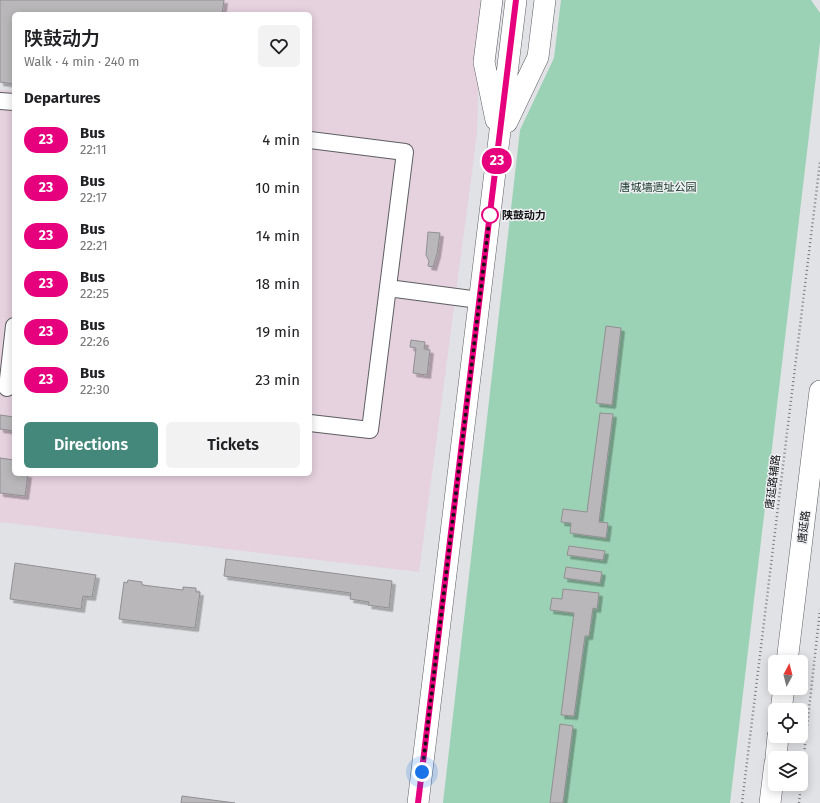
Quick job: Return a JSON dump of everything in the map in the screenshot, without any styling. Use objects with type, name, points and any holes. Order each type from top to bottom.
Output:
[{"type":"main road","points":[[492,0],[484,62],[500,137]]},
{"type":"main road","points":[[418,803],[516,0]]},
{"type":"main road","points":[[500,137],[538,57],[545,0]]},
{"type":"main road","name":"唐延路","points":[[788,655],[820,391]]},
{"type":"main road","points":[[770,803],[772,791]]},
{"type":"street","points":[[0,101],[12,102]]},
{"type":"street","points":[[312,140],[406,152],[370,430],[312,423]]},
{"type":"street","points":[[388,288],[479,300]]},
{"type":"street","points":[[7,388],[12,344]]},
{"type":"path","name":"唐延路辅路","points":[[742,803],[820,162]]},
{"type":"path","points":[[804,751],[820,610]]},
{"type":"path","points":[[798,803],[800,791]]},
{"type":"shaded area","points":[[222,0],[485,0],[479,54],[477,134],[419,572],[0,522],[0,90],[12,91],[12,476],[312,476],[312,12],[220,12]]},
{"type":"green space","name":"唐城墙遗址公园","points":[[561,0],[811,0],[820,13],[820,42],[730,803],[443,803],[520,130],[554,58]]},
{"type":"building","points":[[0,0],[224,0],[222,12],[12,12],[12,84],[0,82]]},
{"type":"building","points":[[428,232],[440,233],[437,254],[433,267],[428,266],[429,261],[426,255]]},
{"type":"building","points":[[606,326],[621,328],[612,405],[596,403]]},
{"type":"building","points":[[411,340],[425,342],[424,349],[430,350],[427,375],[413,373],[416,348],[410,347]]},
{"type":"building","points":[[600,413],[613,414],[599,522],[608,523],[606,538],[570,533],[571,523],[561,522],[563,509],[587,512]]},
{"type":"building","points":[[0,415],[12,417],[12,431],[0,429]]},
{"type":"building","points":[[0,458],[12,460],[12,476],[28,476],[25,496],[0,493]]},
{"type":"building","points":[[569,546],[605,551],[603,560],[567,555]]},
{"type":"building","points":[[226,559],[392,581],[389,608],[368,605],[369,602],[350,599],[351,593],[224,576]]},
{"type":"building","points":[[15,563],[96,575],[92,597],[83,596],[81,609],[10,599]]},
{"type":"building","points":[[566,567],[602,572],[600,583],[564,578]]},
{"type":"building","points":[[128,580],[142,582],[142,585],[183,590],[183,587],[196,588],[196,592],[200,592],[195,628],[119,619],[124,582],[127,583]]},
{"type":"building","points":[[563,589],[599,593],[597,609],[593,608],[589,636],[585,636],[574,716],[561,715],[574,613],[550,610],[552,598],[562,599]]},
{"type":"building","points":[[560,724],[573,726],[563,803],[550,803]]},
{"type":"building","points":[[182,796],[235,803],[181,803]]},
{"type":"bus line","name":"23","points":[[418,803],[516,0]]},
{"type":"place","name":"陕鼓动力","points":[[490,215]]},
{"type":"route","points":[[422,772],[490,215]]}]
